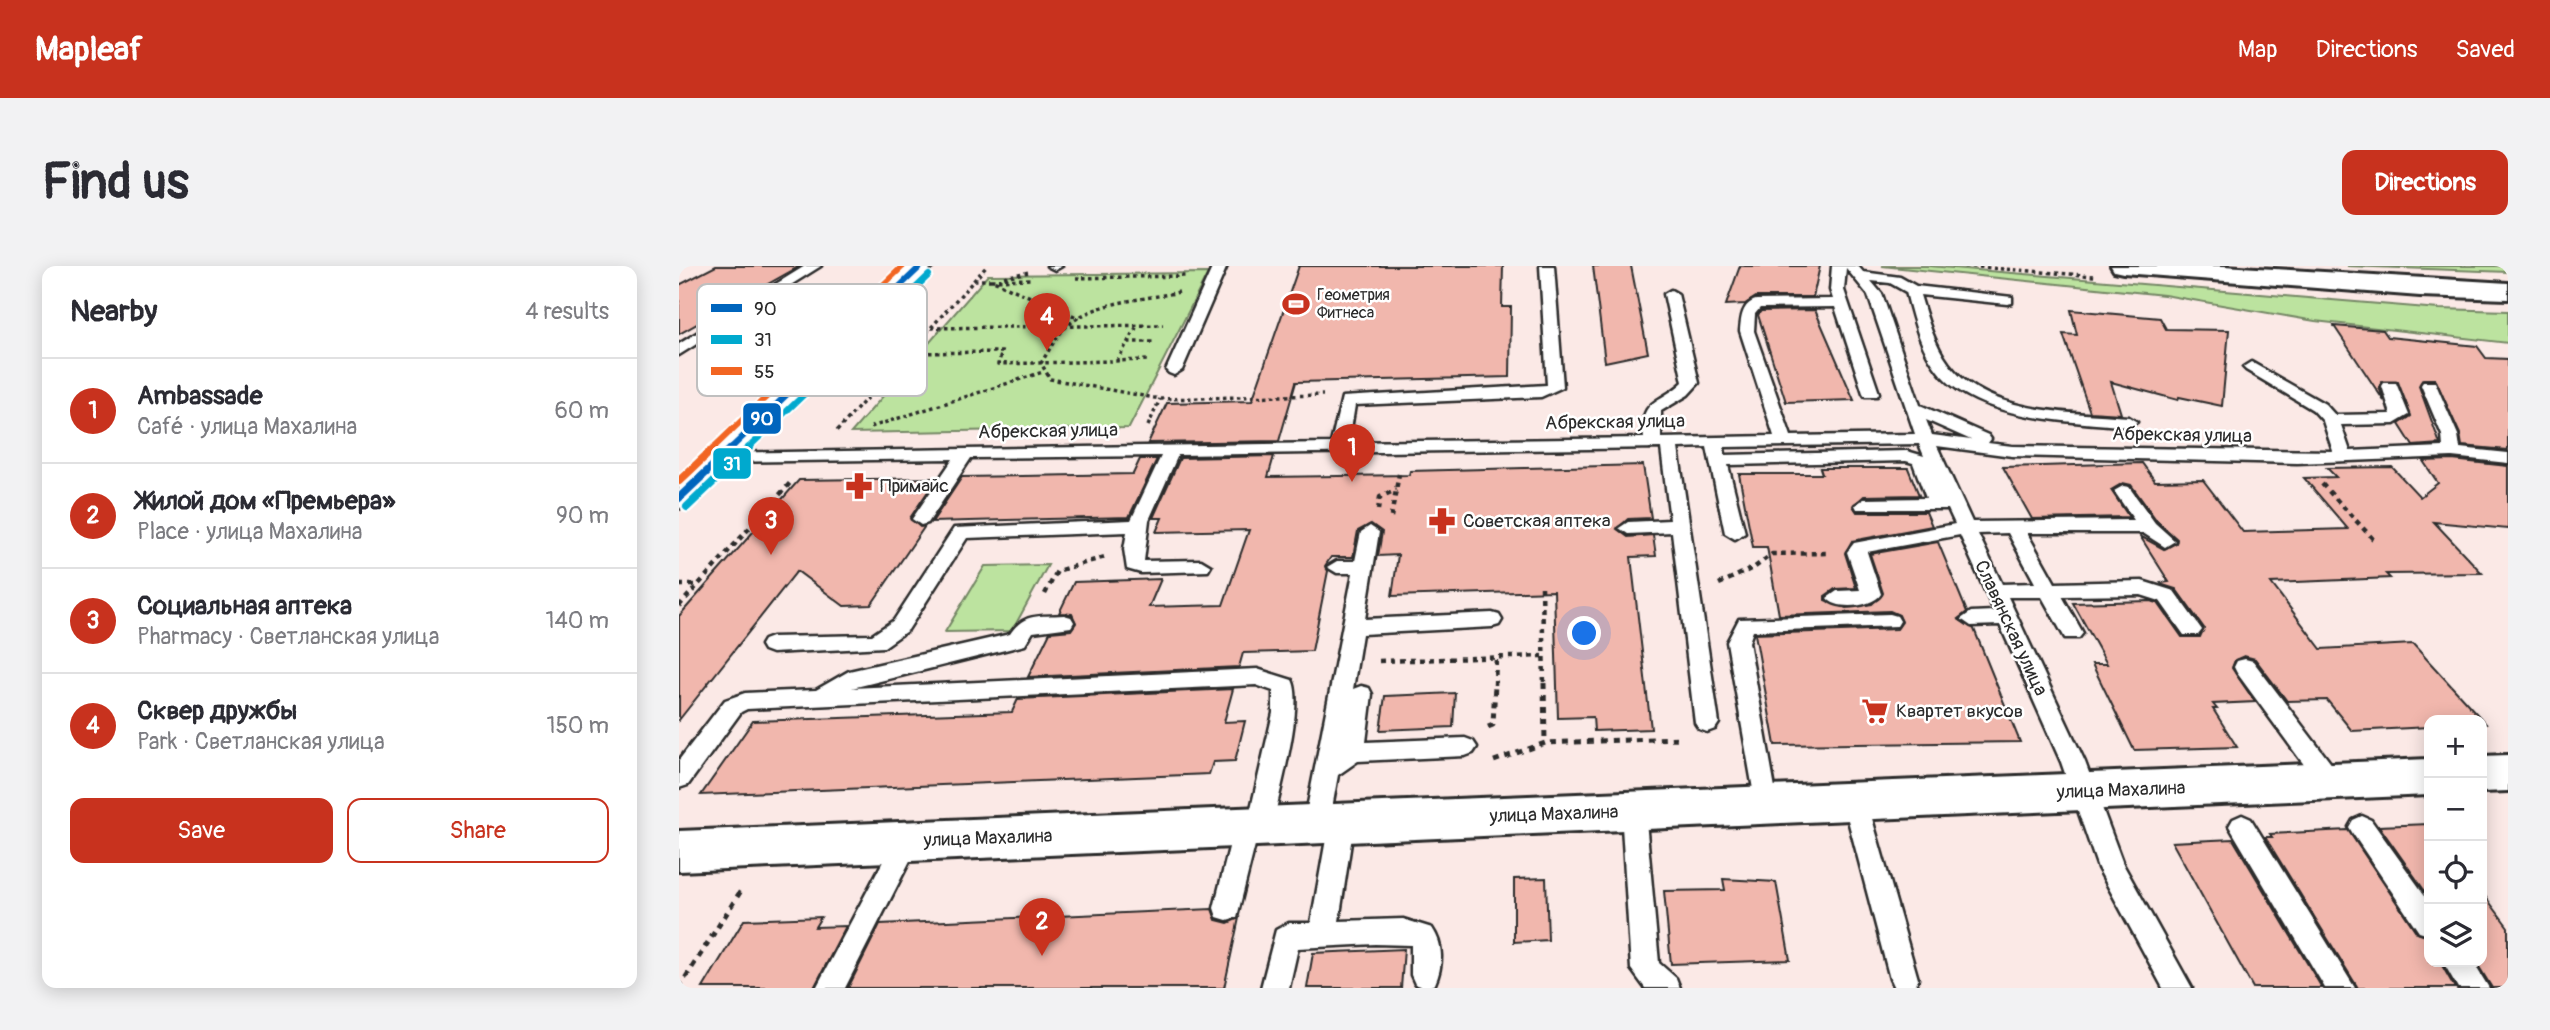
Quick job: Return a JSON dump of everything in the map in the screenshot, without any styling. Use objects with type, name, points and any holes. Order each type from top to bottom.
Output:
[{"type":"street","points":[[902,284],[921,266]]},
{"type":"street","points":[[2123,266],[2420,288],[2508,291]]},
{"type":"street","points":[[679,498],[786,396]]},
{"type":"street","points":[[2487,774],[2508,773]]},
{"type":"street","name":"улица Махалина","points":[[679,851],[2424,777]]},
{"type":"lane","points":[[785,284],[814,266]]},
{"type":"lane","points":[[1339,447],[1348,400],[1541,392],[1555,387],[1547,266]]},
{"type":"lane","points":[[1839,266],[1837,290],[1871,393]]},
{"type":"lane","points":[[1857,271],[1888,278],[1912,290],[2007,300]]},
{"type":"lane","name":"Славянская улица","points":[[1857,271],[1875,294],[1946,503],[1966,528],[2007,618],[2084,791],[2111,867],[2178,988]]},
{"type":"lane","points":[[1174,370],[1217,276]]},
{"type":"lane","points":[[1912,290],[1934,352],[1946,371],[1961,385],[1990,400],[2034,410],[2129,422]]},
{"type":"lane","points":[[1671,294],[1691,383],[1657,403],[1648,422],[1661,442],[1680,526],[1707,723]]},
{"type":"lane","points":[[1784,441],[1747,331],[1748,314],[1756,304],[1769,302],[1841,303]]},
{"type":"lane","points":[[679,349],[697,338]]},
{"type":"lane","points":[[2251,367],[2319,407],[2331,420],[2343,456]]},
{"type":"lane","points":[[2429,385],[2450,436],[2452,452]]},
{"type":"lane","points":[[2331,420],[2394,419],[2401,415],[2390,386]]},
{"type":"lane","points":[[1914,408],[2012,451]]},
{"type":"lane","name":"Абрекская улица","points":[[722,457],[1925,439],[2012,451],[2297,458],[2452,452],[2508,458]]},
{"type":"lane","points":[[1714,442],[1735,533]]},
{"type":"lane","points":[[1172,450],[1135,531],[1134,564],[1141,567],[1201,566]]},
{"type":"lane","points":[[921,519],[966,453]]},
{"type":"lane","points":[[1719,460],[1907,456],[1920,460],[1946,503],[1864,505]]},
{"type":"lane","points":[[2123,491],[2148,527],[2165,541]]},
{"type":"lane","points":[[1627,528],[1680,526]]},
{"type":"lane","points":[[2014,527],[2072,633]]},
{"type":"lane","points":[[1837,598],[1867,597],[1871,594],[1857,552],[1870,544],[1966,528],[2148,527]]},
{"type":"lane","points":[[772,646],[876,642],[901,625],[955,532],[1135,531]]},
{"type":"lane","points":[[1323,935],[1329,824],[1327,770],[1370,532]]},
{"type":"lane","points":[[1337,567],[1364,566]]},
{"type":"lane","points":[[1994,590],[2142,588],[2167,596],[2192,630]]},
{"type":"lane","points":[[1971,620],[2007,618]]},
{"type":"lane","points":[[1353,627],[1492,620]]},
{"type":"lane","points":[[1766,805],[1738,642],[1746,624],[1890,621]]},
{"type":"lane","points":[[821,698],[849,679],[1017,640],[1027,625],[1064,622]]},
{"type":"lane","points":[[2245,667],[2330,781]]},
{"type":"lane","points":[[679,778],[733,706],[745,701],[1257,677],[1284,686],[1284,713],[1253,827],[1227,908]]},
{"type":"lane","points":[[1353,752],[1361,694]]},
{"type":"lane","points":[[1327,770],[1353,752],[1465,747]]},
{"type":"lane","points":[[1855,801],[1904,979]]},
{"type":"lane","points":[[1633,810],[1644,970],[1666,988]]},
{"type":"lane","points":[[2242,826],[2341,988]]},
{"type":"lane","points":[[2362,827],[2424,916]]},
{"type":"lane","points":[[830,988],[907,841]]},
{"type":"lane","points":[[1275,988],[1286,939],[1289,936],[1407,931],[1422,937],[1427,944],[1425,975]]},
{"type":"lane","points":[[2460,967],[2475,988]]},
{"type":"path","points":[[927,331],[987,266]]},
{"type":"path","points":[[991,280],[1054,266]]},
{"type":"path","points":[[1071,278],[1217,276]]},
{"type":"path","points":[[1041,363],[1067,327],[1080,318],[1217,276]]},
{"type":"path","points":[[973,280],[1044,279]]},
{"type":"path","points":[[991,280],[1080,318]]},
{"type":"path","points":[[1117,361],[1137,325]]},
{"type":"path","points":[[930,328],[1163,325]]},
{"type":"path","points":[[927,353],[1002,352],[998,364],[1143,360]]},
{"type":"path","points":[[1041,363],[1050,379],[1160,399],[1306,394]]},
{"type":"path","points":[[679,606],[868,396]]},
{"type":"path","points":[[1153,415],[1160,399]]},
{"type":"path","points":[[2297,458],[2374,540]]},
{"type":"path","points":[[1027,625],[1057,571],[1106,557],[1135,531]]},
{"type":"path","points":[[1710,588],[1755,567],[1772,555],[1857,552]]},
{"type":"path","points":[[679,586],[698,585]]},
{"type":"path","points":[[1542,587],[1545,743]]},
{"type":"path","points":[[1384,661],[1543,656]]},
{"type":"path","points":[[1465,747],[1473,731],[1493,725],[1496,658]]},
{"type":"path","points":[[1489,765],[1499,758],[1545,743],[1692,737],[1707,723]]},
{"type":"path","points":[[679,988],[769,847]]},
{"type":"green space","points":[[1882,266],[1929,266],[2439,309],[2508,311],[2508,343],[2315,321],[2164,295]]},
{"type":"green space","points":[[2347,266],[2508,266],[2508,272]]},
{"type":"green space","points":[[1208,273],[1129,428],[851,433],[883,396],[927,396],[927,345],[988,275]]},
{"type":"green space","points":[[1048,565],[1012,631],[945,632],[985,566]]},
{"type":"building","points":[[716,266],[800,266],[768,284],[697,284],[697,324],[679,334],[679,285]]},
{"type":"building","points":[[1299,266],[1503,266],[1502,307],[1511,307],[1510,377],[1296,382],[1279,441],[1148,443],[1167,403],[1252,401]]},
{"type":"building","points":[[1593,266],[1631,266],[1648,353],[1605,362]]},
{"type":"building","points":[[1740,266],[1820,266],[1813,297],[1756,297],[1745,304],[1726,305]]},
{"type":"building","points":[[1815,310],[1854,400],[1786,402],[1758,315],[1761,311]]},
{"type":"building","points":[[2071,310],[2160,318],[2166,329],[2229,330],[2222,406],[2179,397],[2178,400],[2111,382],[2121,414],[2090,412],[2063,334],[2077,335]]},
{"type":"building","points":[[2334,326],[2383,330],[2388,337],[2477,346],[2486,358],[2508,359],[2508,450],[2462,446],[2460,434],[2435,379],[2423,379],[2419,386],[2440,444],[2413,446],[2399,424],[2411,416],[2398,382],[2382,382],[2379,387],[2384,401]]},
{"type":"building","points":[[1274,456],[1268,477],[1409,475],[1410,471],[1643,465],[1651,518],[1628,519],[1617,529],[1628,537],[1653,535],[1656,556],[1631,557],[1651,729],[1594,731],[1593,717],[1558,718],[1554,591],[1392,596],[1398,555],[1378,556],[1382,532],[1371,524],[1358,531],[1353,557],[1331,557],[1325,566],[1328,571],[1312,651],[1243,653],[1239,667],[1028,677],[1050,632],[1071,630],[1076,623],[1072,614],[1059,613],[1074,582],[1161,579],[1149,607],[1223,605],[1249,530],[1156,532],[1162,518],[1153,518],[1180,458]]},
{"type":"building","points":[[1140,459],[1157,459],[1129,517],[932,522],[962,477],[1133,474]]},
{"type":"building","points":[[2452,460],[2508,466],[2508,529],[2434,522],[2482,573],[2386,574],[2390,578],[2271,583],[2321,649],[2413,644],[2478,715],[2424,715],[2424,727],[2352,731],[2327,700],[2287,701],[2255,659],[2244,656],[2235,660],[2232,668],[2255,702],[2213,704],[2217,709],[2213,709],[2237,747],[2134,750],[2092,664],[2107,664],[2073,603],[2158,603],[2182,637],[2200,637],[2204,628],[2176,589],[2161,583],[2169,582],[2140,536],[2164,549],[2176,543],[2177,539],[2157,521],[2131,485],[2123,483],[2111,490],[2129,517],[2032,519],[2003,467],[2142,463],[2155,481],[2203,480],[2243,532],[2348,529],[2304,478],[2336,477],[2327,468],[2392,467],[2420,497],[2438,483],[2423,461]]},
{"type":"building","points":[[1820,468],[1908,468],[1919,495],[1864,496],[1853,506],[1857,512],[1926,512],[1932,526],[1852,541],[1845,553],[1856,588],[1835,589],[1825,596],[1825,600],[1846,608],[1872,604],[1883,593],[1870,554],[1938,542],[1967,612],[1958,619],[1974,629],[2020,742],[1775,745],[1755,634],[1897,629],[1902,622],[1899,615],[1890,611],[1779,615],[1767,547],[1753,547],[1739,474],[1822,474]]},
{"type":"building","points":[[937,478],[910,518],[920,527],[925,526],[871,605],[844,606],[797,571],[679,720],[679,616],[799,480]]},
{"type":"building","points":[[1233,689],[1224,722],[1245,721],[1235,761],[1213,762],[1209,774],[701,795],[753,721],[1012,712],[1018,699]]},
{"type":"building","points":[[1455,693],[1453,727],[1380,730],[1385,696]]},
{"type":"building","points":[[2424,824],[2424,890],[2379,826]]},
{"type":"building","points":[[2348,830],[2417,933],[2424,935],[2424,967],[2443,967],[2455,988],[2358,988],[2265,837],[2272,837],[2270,834]]},
{"type":"building","points":[[2233,839],[2322,988],[2253,988],[2172,842]]},
{"type":"building","points":[[1546,878],[1548,940],[1514,942],[1514,879]]},
{"type":"building","points":[[1723,879],[1776,882],[1790,960],[1671,964],[1664,891],[1725,890]]},
{"type":"building","points":[[2487,899],[2508,927],[2508,988],[2492,988],[2479,967],[2487,967]]},
{"type":"building","points":[[1212,909],[1216,920],[1228,923],[1239,918],[1224,988],[848,988],[880,924]]},
{"type":"building","points":[[821,917],[815,927],[846,926],[814,988],[703,988],[744,920]]},
{"type":"building","points":[[1404,949],[1401,988],[1307,988],[1313,953]]},
{"type":"transit line","name":"55","points":[[884,284],[903,266]]},
{"type":"transit line","name":"90","points":[[902,284],[921,266]]},
{"type":"transit line","name":"31","points":[[920,284],[929,275]]},
{"type":"transit line","name":"55","points":[[679,481],[768,396]]},
{"type":"transit line","name":"90","points":[[679,498],[785,396]]},
{"type":"transit line","name":"31","points":[[687,507],[803,396]]},
{"type":"place","name":"Геометрия Фитнеса","points":[[1296,304]]},
{"type":"place","name":"Сквер дружбы","points":[[1047,351]]},
{"type":"place","name":"Ambassade","points":[[1352,482]]},
{"type":"place","name":"Примайс","points":[[859,486]]},
{"type":"place","name":"Советская аптека","points":[[1442,521]]},
{"type":"place","name":"Социальная аптека","points":[[771,555]]},
{"type":"place","name":"Квартет вкусов","points":[[1875,711]]},
{"type":"place","name":"Жилой дом «Премьера»","points":[[1042,956]]}]
